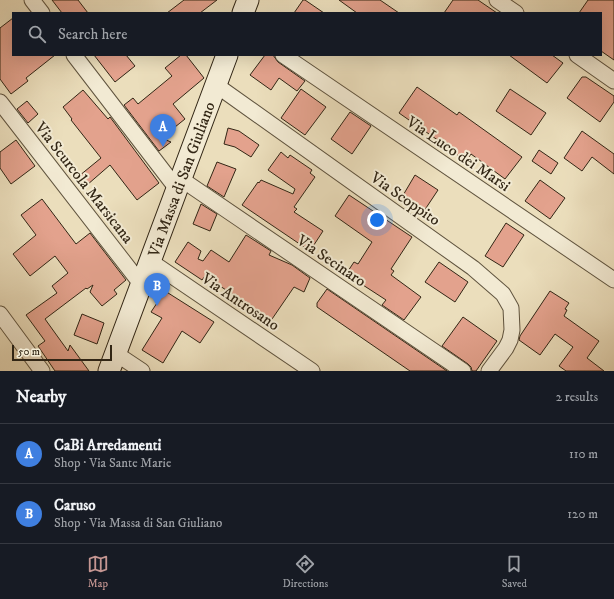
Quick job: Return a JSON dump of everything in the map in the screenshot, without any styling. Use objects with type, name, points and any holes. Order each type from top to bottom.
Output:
[{"type":"street","points":[[32,0],[41,12]]},
{"type":"street","points":[[497,0],[515,12]]},
{"type":"street","name":"Via Secinaro","points":[[75,56],[179,184],[463,371]]},
{"type":"street","name":"Via Massa di San Giuliano","points":[[112,362],[227,56]]},
{"type":"street","name":"Via Luco dei Marsi","points":[[284,56],[614,280]]},
{"type":"street","points":[[578,56],[614,80]]},
{"type":"street","name":"Via Scoppito","points":[[216,85],[473,268],[499,290],[511,308],[511,335],[506,348],[489,371]]},
{"type":"street","name":"Via Scurcola Marsicana","points":[[0,102],[141,284]]},
{"type":"street","name":"Via Antrosano","points":[[150,262],[312,371]]},
{"type":"street","points":[[0,314],[42,371]]},
{"type":"street","points":[[112,362],[142,371]]},
{"type":"building","points":[[52,0],[78,0],[87,12],[61,12]]},
{"type":"building","points":[[184,0],[217,0],[201,12],[168,12]]},
{"type":"building","points":[[303,0],[305,0],[323,12],[295,12]]},
{"type":"building","points":[[339,0],[380,0],[398,12],[356,12]]},
{"type":"building","points":[[453,0],[478,0],[496,12],[445,12]]},
{"type":"building","points":[[588,0],[614,0],[614,60],[602,52],[602,12],[580,12]]},
{"type":"building","points":[[12,19],[12,56],[54,56],[26,78],[28,81],[11,94],[0,79],[0,28]]},
{"type":"building","points":[[95,56],[127,56],[135,66],[115,82]]},
{"type":"building","points":[[180,56],[187,56],[204,78],[173,104],[185,119],[170,131],[164,129],[161,138],[171,142],[159,151],[124,105],[133,98],[138,104],[172,76],[165,68]]},
{"type":"building","points":[[264,56],[274,56],[278,62],[305,81],[297,91],[279,78],[271,90],[250,75]]},
{"type":"building","points":[[510,56],[553,56],[563,63],[547,83]]},
{"type":"building","points":[[582,77],[586,77],[614,96],[614,102],[600,122],[567,98]]},
{"type":"building","points":[[417,87],[457,115],[459,112],[522,157],[505,179],[471,154],[466,161],[399,113]]},
{"type":"building","points":[[301,89],[326,107],[305,135],[281,118]]},
{"type":"building","points":[[510,89],[546,113],[531,135],[496,111]]},
{"type":"building","points":[[83,90],[108,119],[110,117],[159,183],[137,200],[110,165],[87,185],[79,176],[101,158],[71,120],[72,119],[63,107]]},
{"type":"building","points":[[27,101],[38,114],[28,123],[17,109]]},
{"type":"building","points":[[350,112],[371,126],[352,154],[331,139]]},
{"type":"building","points":[[228,128],[239,131],[259,145],[251,157],[235,147],[224,144]]},
{"type":"building","points":[[582,131],[614,154],[614,174],[592,157],[582,171],[564,158]]},
{"type":"building","points":[[16,140],[35,166],[11,184],[0,168],[0,152]]},
{"type":"building","points":[[539,150],[558,163],[551,174],[532,161]]},
{"type":"building","points":[[281,152],[288,158],[290,155],[312,170],[310,173],[315,177],[294,207],[297,209],[294,212],[323,231],[310,251],[242,205],[261,180],[293,194],[295,189],[268,170]]},
{"type":"building","points":[[217,162],[236,169],[224,197],[207,186]]},
{"type":"building","points":[[415,175],[438,190],[424,211],[402,197]]},
{"type":"building","points":[[540,180],[565,198],[550,219],[525,201]]},
{"type":"building","points":[[349,195],[412,237],[391,269],[394,271],[391,275],[421,297],[404,320],[382,305],[386,300],[346,274],[354,262],[358,264],[372,242],[335,216]]},
{"type":"building","points":[[42,199],[76,244],[90,233],[126,280],[114,290],[117,294],[102,306],[90,292],[93,285],[87,289],[86,288],[45,319],[68,351],[70,345],[89,371],[55,371],[38,346],[45,341],[26,315],[57,293],[52,286],[68,273],[55,256],[30,276],[13,254],[36,235],[21,215]]},
{"type":"building","points":[[201,204],[217,214],[210,231],[193,224]]},
{"type":"building","points":[[506,223],[524,235],[503,267],[485,256]]},
{"type":"building","points":[[246,235],[271,251],[269,255],[292,265],[310,278],[304,292],[294,287],[270,322],[243,304],[244,302],[205,276],[202,280],[175,262],[188,242],[201,251],[198,259],[203,261],[211,250],[229,262]]},
{"type":"building","points":[[439,262],[468,282],[455,302],[425,282]]},
{"type":"building","points":[[327,289],[447,371],[410,371],[317,307],[317,303]]},
{"type":"building","points":[[165,291],[214,322],[200,343],[182,331],[163,363],[142,350],[162,318],[151,312]]},
{"type":"building","points":[[550,291],[569,303],[565,309],[567,310],[564,316],[599,341],[587,358],[604,371],[566,371],[559,366],[573,347],[555,334],[540,355],[519,340],[520,336]]},
{"type":"building","points":[[82,314],[104,323],[97,344],[74,335]]},
{"type":"building","points":[[463,317],[497,341],[476,371],[472,371],[468,364],[442,346]]},
{"type":"place","name":"CaBi Arredamenti","points":[[163,147]]},
{"type":"place","name":"Caruso","points":[[157,306]]}]
